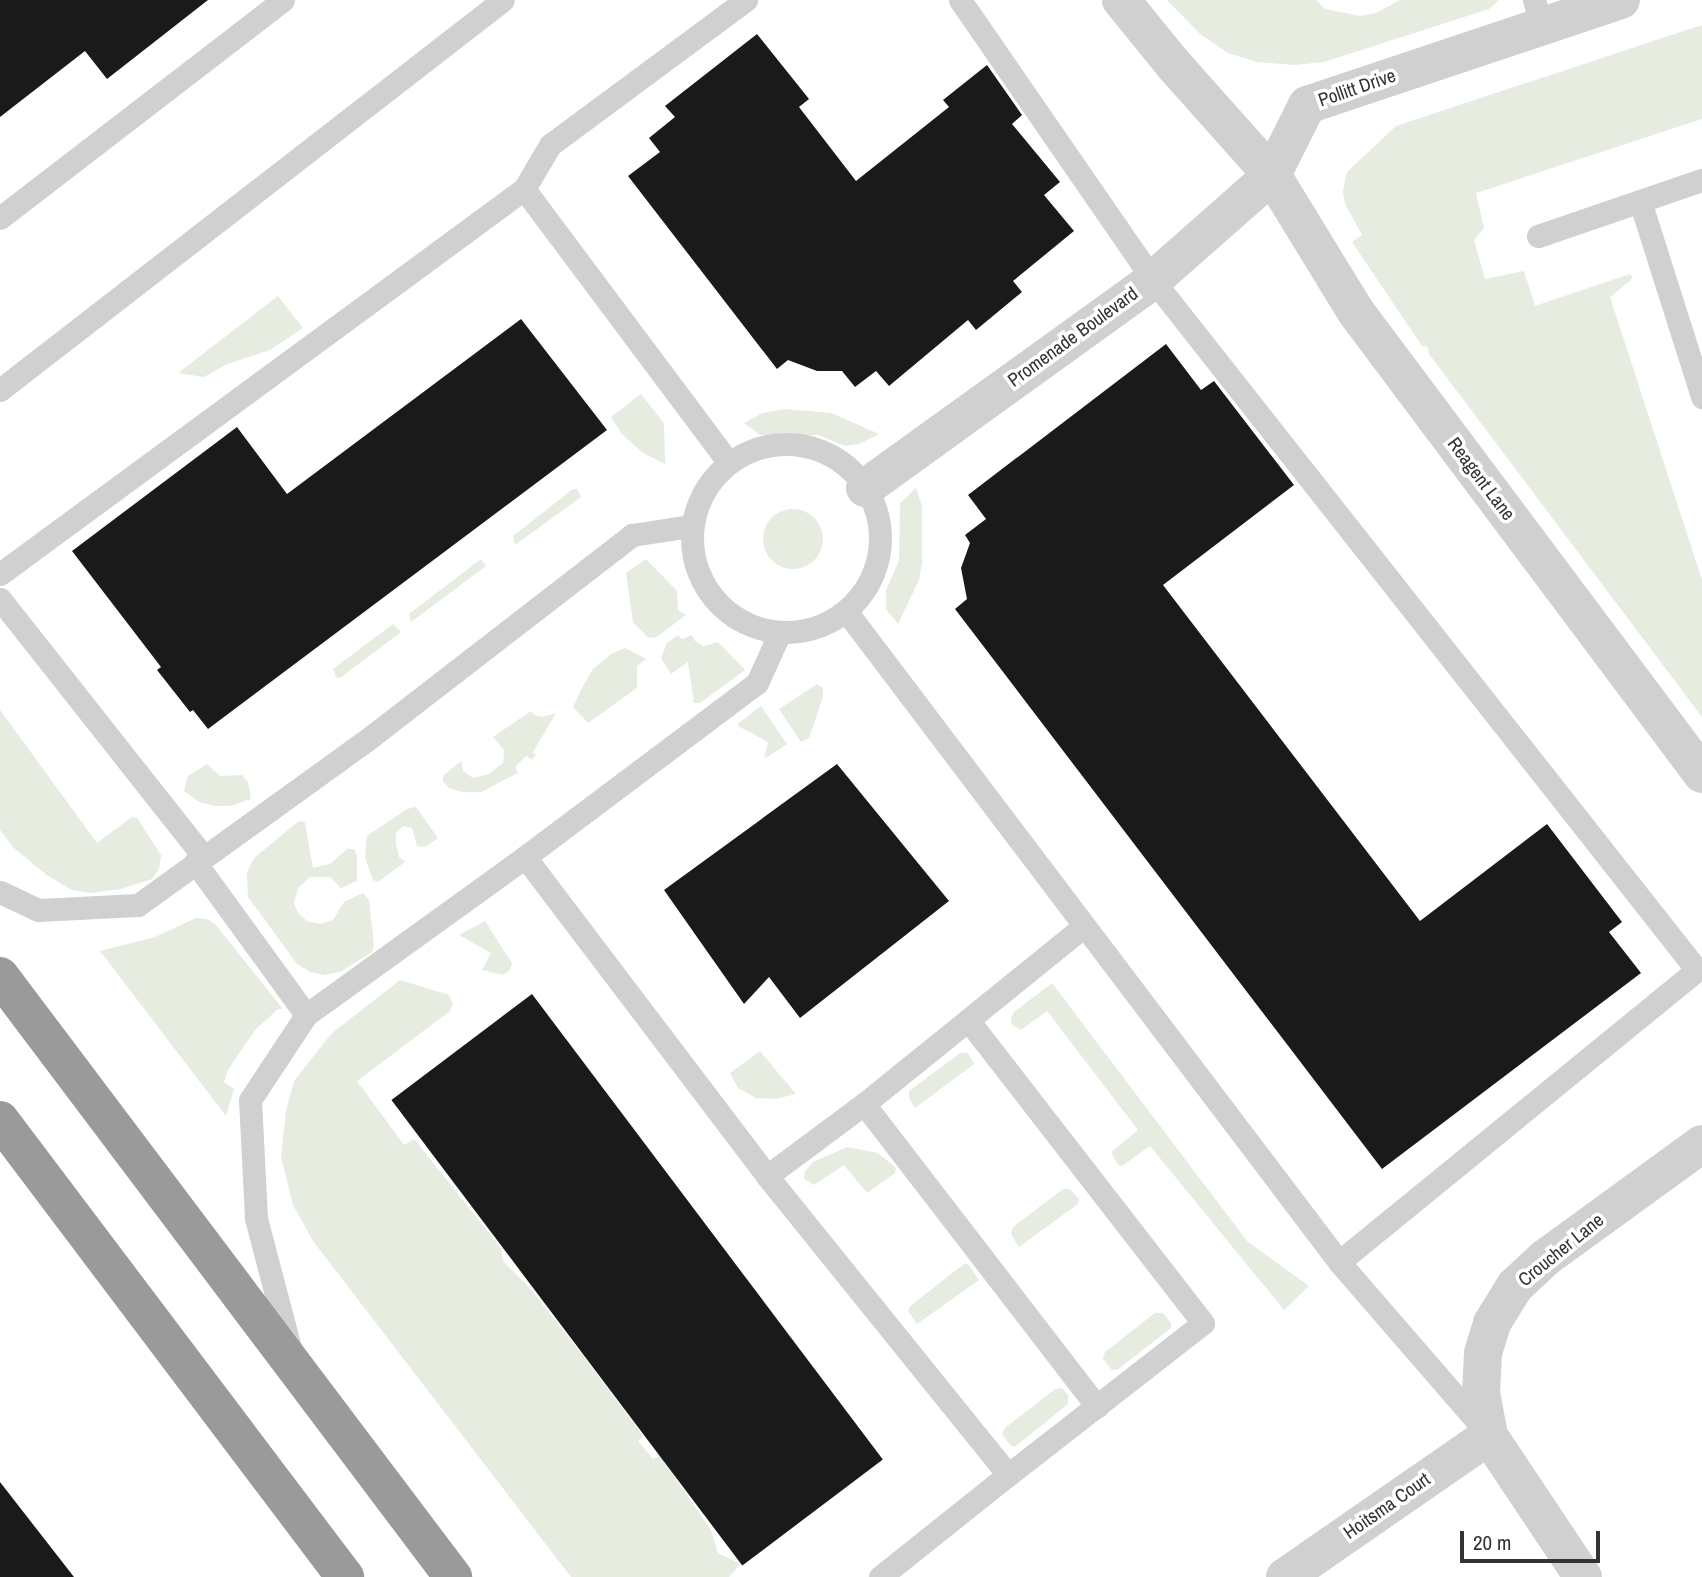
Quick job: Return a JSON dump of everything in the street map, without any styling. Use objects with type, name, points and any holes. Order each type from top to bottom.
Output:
[{"type":"highway","points":[[0,976],[453,1577]]},
{"type":"highway","points":[[0,1120],[345,1577]]},
{"type":"street","points":[[1121,0],[1172,64],[1272,175]]},
{"type":"street","name":"Pollitt Drive","points":[[1272,175],[1307,105],[1538,13],[1621,0]]},
{"type":"street","name":"Promenade Boulevard","points":[[864,488],[1153,280],[1272,175]]},
{"type":"street","name":"Reagent Lane","points":[[1272,175],[1356,312],[1702,774]]},
{"type":"street","name":"Croucher Lane","points":[[1583,1577],[1489,1436],[1481,1393],[1483,1353],[1492,1323],[1515,1286],[1545,1258],[1702,1144]]},
{"type":"street","name":"Hoitsma Court","points":[[1285,1577],[1489,1436]]},
{"type":"lane","points":[[0,218],[283,0]]},
{"type":"lane","points":[[0,574],[524,189],[550,145],[746,0]]},
{"type":"lane","points":[[960,0],[1153,280],[1697,970],[1339,1262]]},
{"type":"lane","points":[[0,390],[489,4]]},
{"type":"lane","points":[[1538,236],[1702,180]]},
{"type":"lane","points":[[524,189],[729,463]]},
{"type":"lane","points":[[1640,201],[1702,397]]},
{"type":"lane","points":[[771,444],[802,444],[830,454],[864,488],[873,499],[881,531],[878,562],[864,592],[846,611],[812,629],[780,632],[748,625],[722,608],[703,585],[692,556],[691,526],[700,496],[717,472],[742,453],[771,444]]},
{"type":"lane","points":[[0,892],[38,911],[138,905],[372,736],[632,534],[691,526]]},
{"type":"lane","points":[[0,598],[199,859],[306,1014]]},
{"type":"lane","points":[[846,611],[1339,1262],[1489,1436]]},
{"type":"lane","points":[[296,1368],[256,1218],[250,1100],[306,1014],[525,857],[757,683],[780,632]]},
{"type":"lane","points":[[525,857],[767,1176],[1008,1475]]},
{"type":"lane","points":[[767,1176],[864,1104],[1084,926]]},
{"type":"lane","points":[[880,1577],[1203,1323],[968,1020]]},
{"type":"lane","points":[[864,1104],[1097,1407]]},
{"type":"shaded area","points":[[1167,0],[1316,0],[1325,9],[1360,16],[1376,13],[1400,0],[1499,0],[1489,9],[1324,62],[1294,65],[1257,62],[1228,53],[1200,34]]},
{"type":"shaded area","points":[[1702,25],[1702,119],[1476,193],[1484,228],[1474,240],[1485,279],[1524,271],[1535,306],[1630,274],[1633,278],[1610,297],[1702,580],[1702,717],[1429,354],[1428,347],[1422,346],[1352,242],[1362,235],[1345,204],[1343,191],[1347,172],[1396,126]]},
{"type":"shaded area","points":[[278,296],[303,328],[270,350],[227,364],[204,377],[178,373]]},
{"type":"shaded area","points":[[641,394],[664,423],[665,464],[643,453],[622,434],[611,417]]},
{"type":"shaded area","points":[[785,409],[831,413],[879,434],[859,444],[845,446],[818,435],[760,435],[744,423],[763,413]]},
{"type":"shaded area","points":[[916,488],[922,506],[922,563],[919,580],[898,624],[886,609],[886,590],[899,561],[900,503]]},
{"type":"shaded area","points":[[573,489],[577,489],[581,497],[515,545],[513,536]]},
{"type":"shaded area","points":[[793,509],[810,514],[818,522],[823,539],[818,556],[810,564],[793,569],[776,564],[768,556],[763,539],[768,522],[776,514]]},
{"type":"shaded area","points":[[481,559],[486,566],[411,622],[409,614]]},
{"type":"shaded area","points":[[646,559],[677,591],[678,610],[686,615],[655,638],[647,637],[633,622],[626,573]]},
{"type":"shaded area","points":[[393,624],[401,632],[340,678],[336,677],[333,669]]},
{"type":"shaded area","points":[[678,635],[682,639],[692,635],[695,641],[704,646],[718,642],[745,670],[700,703],[694,703],[688,662],[671,674],[661,658],[667,643]]},
{"type":"shaded area","points":[[625,648],[646,659],[637,666],[637,688],[588,723],[573,707],[582,688],[592,670],[611,654]]},
{"type":"shaded area","points":[[817,684],[823,688],[823,697],[809,738],[801,742],[779,709]]},
{"type":"shaded area","points":[[761,706],[787,744],[764,759],[768,742],[738,726]]},
{"type":"shaded area","points":[[0,710],[97,843],[132,817],[137,818],[161,855],[159,869],[152,879],[121,889],[91,893],[72,890],[48,876],[14,848],[0,830]]},
{"type":"shaded area","points":[[531,711],[542,717],[556,713],[533,752],[536,755],[532,760],[526,756],[515,767],[518,773],[481,792],[462,792],[449,788],[443,781],[443,776],[461,761],[463,771],[473,778],[489,774],[503,763],[504,750],[493,737]]},
{"type":"shaded area","points":[[207,764],[220,776],[242,775],[248,782],[251,799],[231,806],[214,806],[199,802],[184,791],[188,776]]},
{"type":"shaded area","points":[[416,807],[438,838],[425,847],[417,846],[412,828],[403,826],[396,833],[396,844],[399,857],[405,862],[378,882],[373,880],[365,858],[367,836],[407,809]]},
{"type":"shaded area","points":[[299,821],[305,822],[313,868],[330,864],[347,849],[354,849],[357,855],[357,881],[341,888],[330,877],[310,877],[298,888],[294,903],[298,913],[307,921],[320,924],[333,920],[344,902],[363,893],[369,900],[374,945],[372,952],[340,972],[324,975],[310,972],[297,964],[248,897],[247,872],[254,858]]},
{"type":"shaded area","points":[[196,918],[207,919],[215,924],[283,1009],[278,1009],[255,1030],[228,1070],[224,1082],[234,1089],[226,1116],[100,951],[155,937]]},
{"type":"shaded area","points":[[485,921],[512,963],[510,970],[503,975],[482,970],[491,953],[459,935]]},
{"type":"shaded area","points":[[400,980],[449,995],[453,1004],[450,1011],[357,1081],[404,1145],[414,1139],[501,1248],[503,1261],[529,1287],[643,1436],[638,1441],[653,1459],[660,1456],[711,1530],[718,1553],[741,1564],[729,1577],[571,1577],[313,1241],[293,1205],[281,1156],[286,1111],[294,1081],[331,1034]]},
{"type":"shaded area","points":[[1052,983],[1247,1241],[1309,1286],[1284,1310],[1150,1146],[1122,1166],[1118,1165],[1111,1152],[1138,1130],[1047,1011],[1021,1030],[1012,1025],[1014,1012]]},
{"type":"shaded area","points":[[760,1051],[796,1094],[775,1099],[756,1098],[738,1088],[730,1073]]},
{"type":"shaded area","points":[[960,1053],[968,1053],[974,1064],[915,1108],[909,1098],[909,1091]]},
{"type":"shaded area","points":[[847,1147],[878,1153],[896,1168],[895,1173],[867,1193],[844,1165],[814,1185],[804,1179],[805,1171],[813,1162]]},
{"type":"shaded area","points":[[1063,1189],[1070,1189],[1079,1199],[1078,1204],[1019,1247],[1011,1234],[1013,1227]]},
{"type":"shaded area","points":[[964,1264],[968,1264],[979,1280],[917,1324],[908,1311],[910,1306]]},
{"type":"shaded area","points":[[1155,1313],[1163,1313],[1171,1323],[1171,1328],[1117,1370],[1112,1370],[1103,1359],[1105,1352]]},
{"type":"shaded area","points":[[1062,1388],[1068,1395],[1068,1404],[1016,1446],[1011,1446],[1002,1434],[1005,1428],[1055,1389]]},
{"type":"building","points":[[0,0],[208,0],[107,79],[85,51],[0,117]]},
{"type":"building","points":[[757,34],[809,99],[799,107],[856,181],[949,107],[943,100],[987,65],[1022,115],[1012,124],[1060,182],[1044,195],[1074,231],[1013,281],[1022,292],[976,330],[968,320],[889,386],[876,371],[855,387],[842,371],[817,371],[788,360],[777,369],[628,176],[660,152],[649,138],[675,117],[665,106]]},
{"type":"building","points":[[521,319],[607,430],[208,729],[193,710],[190,712],[157,670],[161,667],[72,551],[237,427],[287,494]]},
{"type":"building","points":[[1166,344],[1201,390],[1214,381],[1294,485],[1163,585],[1420,921],[1547,824],[1622,922],[1609,932],[1641,973],[1382,1169],[955,609],[967,599],[961,568],[970,543],[965,535],[986,519],[968,495]]},
{"type":"building","points":[[837,764],[949,901],[800,1018],[769,977],[744,1004],[664,890]]},
{"type":"building","points":[[532,994],[883,1460],[742,1566],[391,1100]]},
{"type":"building","points":[[0,1482],[74,1577],[0,1577]]}]
